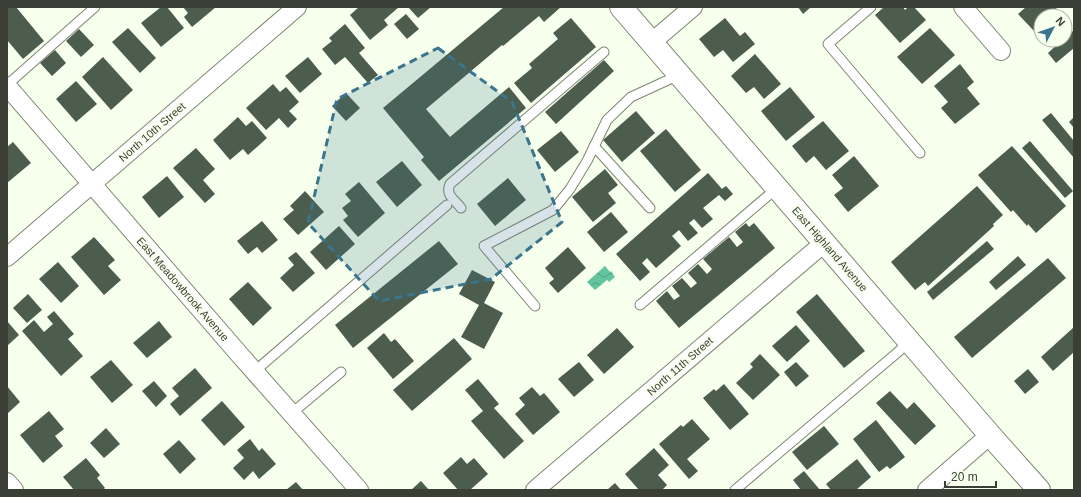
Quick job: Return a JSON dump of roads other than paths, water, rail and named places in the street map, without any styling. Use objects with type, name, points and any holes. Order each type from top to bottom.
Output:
[{"type":"street","name":"North 10th Street","points":[[7,257],[298,7]]},
{"type":"street","name":"East Highland Avenue","points":[[621,7],[1039,490]]},
{"type":"street","points":[[652,42],[693,7]]},
{"type":"street","points":[[963,7],[1001,51]]},
{"type":"street","name":"East Meadowbrook Avenue","points":[[7,85],[359,490]]},
{"type":"street","name":"North 11th Street","points":[[535,490],[824,243]]},
{"type":"street","points":[[927,490],[990,435]]},
{"type":"street","points":[[7,482],[14,490]]},
{"type":"lane","points":[[7,85],[95,7]]},
{"type":"lane","points":[[871,7],[828,44],[920,153]]},
{"type":"lane","points":[[461,208],[448,193],[450,184],[604,52]]},
{"type":"lane","points":[[535,306],[484,246],[553,210],[570,189],[588,161],[606,120],[631,97],[680,75]]},
{"type":"lane","points":[[594,146],[650,208]]},
{"type":"lane","points":[[640,305],[777,188]]},
{"type":"lane","points":[[255,371],[447,205]]},
{"type":"lane","points":[[736,490],[909,341]]},
{"type":"lane","points":[[292,413],[341,372]]},
{"type":"water","points":[[605,266],[615,277],[609,282],[607,280],[595,290],[587,282]]}]
